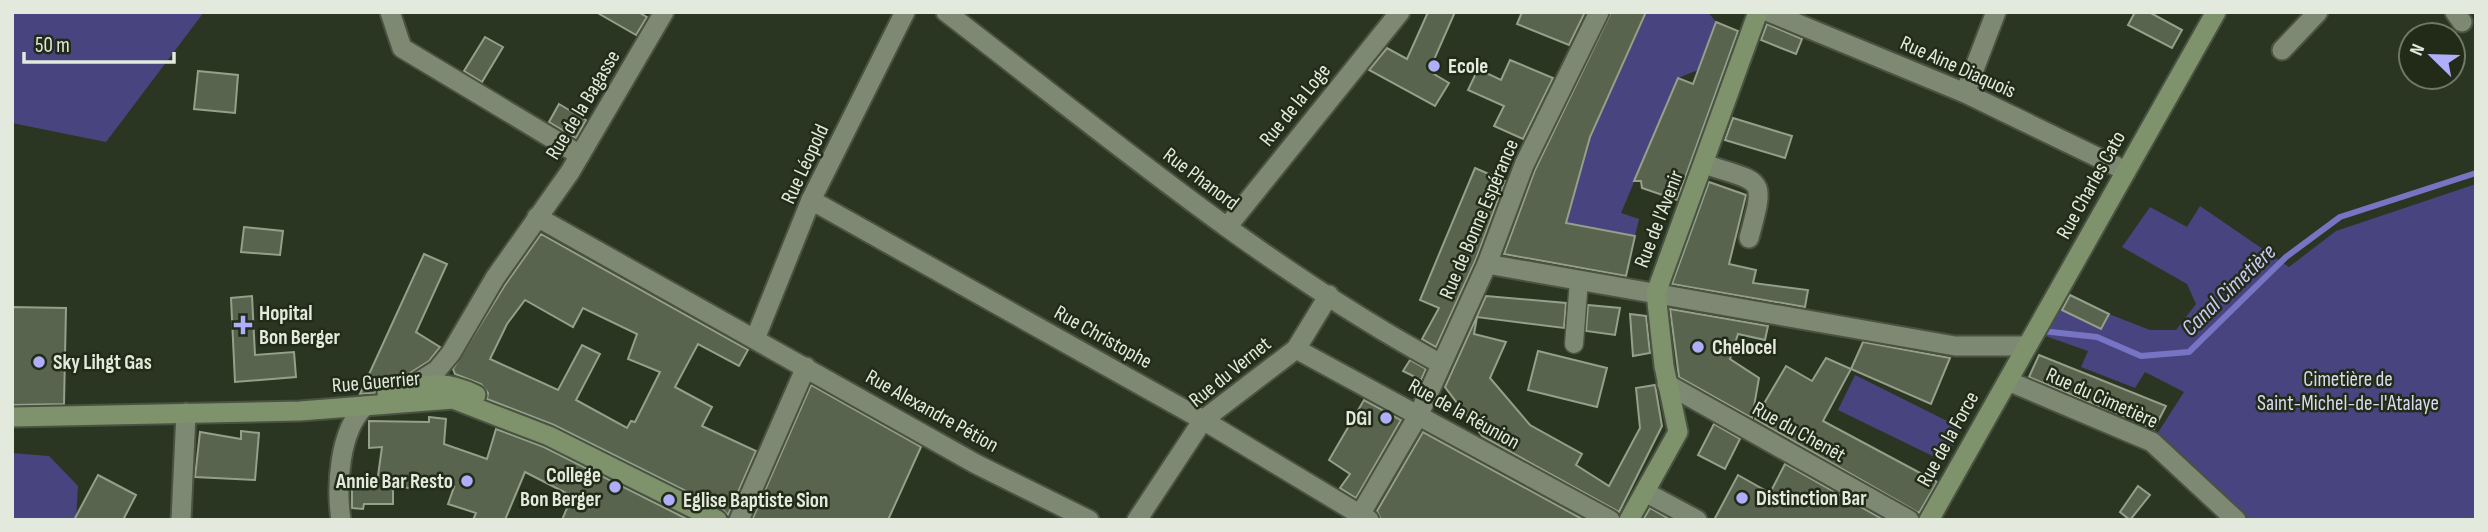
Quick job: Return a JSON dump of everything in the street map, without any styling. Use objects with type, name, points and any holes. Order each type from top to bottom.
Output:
[{"type":"main road","name":"Rue de l'Avenir","points":[[1629,520],[1678,432],[1667,384],[1656,293],[1758,12]]},
{"type":"main road","name":"Rue Charles Cato","points":[[2008,381],[2216,12]]},
{"type":"main road","name":"Rue de la Force","points":[[1929,520],[2008,381]]},
{"type":"main road","points":[[244,411],[343,400],[447,384],[469,392],[590,455]]},
{"type":"main road","name":"Rue Guerrier","points":[[12,417],[321,410],[453,399],[590,455],[717,520]]},
{"type":"street","points":[[390,12],[402,48],[580,155]]},
{"type":"street","name":"Rue de la Bagasse","points":[[409,388],[437,370],[451,353],[495,278],[580,155],[664,12]]},
{"type":"street","name":"Rue Léopold","points":[[755,339],[811,200],[905,12]]},
{"type":"street","name":"Rue Phanord","points":[[946,12],[1227,227],[1329,295],[1441,364]]},
{"type":"street","name":"Rue de la Loge","points":[[1227,227],[1400,12]]},
{"type":"street","name":"Rue de Bonne Espérance","points":[[1362,518],[1419,414],[1487,264],[1507,204],[1524,165],[1599,12]]},
{"type":"street","name":"Rue Aine Diaquois","points":[[1769,12],[1965,93],[2126,171]]},
{"type":"street","points":[[1965,93],[1996,12]]},
{"type":"street","points":[[2282,50],[2318,12]]},
{"type":"street","points":[[1704,164],[1752,180],[1759,188],[1749,239]]},
{"type":"street","name":"Rue Christophe","points":[[811,200],[1203,419],[1362,518]]},
{"type":"street","name":"Rue Alexandre Pétion","points":[[537,218],[976,464],[1089,520]]},
{"type":"street","points":[[1487,264],[1955,346],[2026,346]]},
{"type":"street","points":[[1574,344],[1580,280]]},
{"type":"street","name":"Rue du Vernet","points":[[1137,520],[1203,419],[1296,349],[1329,295]]},
{"type":"street","name":"Rue de la Réunion","points":[[1296,349],[1610,520]]},
{"type":"street","points":[[451,353],[456,379],[469,392]]},
{"type":"street","points":[[739,520],[806,367]]},
{"type":"street","name":"Rue du Cimetière","points":[[2008,381],[2152,442],[2236,520]]},
{"type":"street","name":"Rue du Chenêt","points":[[1667,384],[1909,520]]},
{"type":"street","points":[[341,520],[340,483],[345,449],[353,420],[365,406]]},
{"type":"street","points":[[321,410],[335,417],[340,424],[345,449]]},
{"type":"street","points":[[181,520],[186,413]]},
{"type":"street","points":[[1645,492],[1697,520]]},
{"type":"green space","points":[[12,12],[204,12],[106,142],[12,123]]},
{"type":"green space","points":[[1647,12],[1708,12],[1716,22],[1698,70],[1678,78],[1621,213],[1639,219],[1635,236],[1566,223],[1589,141]]},
{"type":"green space","name":"Cimetière de Saint-Michel-de-l'Atalaye","points":[[2476,184],[2476,520],[2236,520],[2152,442],[2184,392],[2145,372],[2135,388],[2081,367],[2088,351],[2034,332],[2050,304],[2101,329],[2109,314],[2150,330],[2176,330],[2196,304],[2187,284],[2122,247],[2150,207],[2187,227],[2200,206],[2289,267],[2336,231]]},
{"type":"green space","points":[[1855,375],[1961,428],[1945,462],[1838,410]]},
{"type":"green space","points":[[12,453],[49,456],[78,486],[76,520],[12,520]]},
{"type":"building","points":[[596,12],[638,12],[647,17],[636,35]]},
{"type":"building","points":[[1428,12],[1455,12],[1429,71],[1449,83],[1435,106],[1369,70],[1387,48],[1407,59]]},
{"type":"building","points":[[1522,12],[1585,12],[1569,45],[1517,24]]},
{"type":"building","points":[[1611,12],[1646,12],[1590,137],[1566,223],[1635,236],[1626,276],[1504,254],[1535,170]]},
{"type":"building","points":[[2135,12],[2149,12],[2182,30],[2172,48],[2128,25]]},
{"type":"building","points":[[1716,22],[1738,31],[1677,200],[1642,188],[1641,181],[1634,181],[1678,78],[1693,84]]},
{"type":"building","points":[[1767,24],[1802,39],[1796,54],[1761,40]]},
{"type":"building","points":[[485,37],[503,47],[482,82],[464,71]]},
{"type":"building","points":[[1510,60],[1553,78],[1523,139],[1494,126],[1504,106],[1468,90],[1478,69],[1501,80]]},
{"type":"building","points":[[198,71],[238,75],[235,113],[194,109]]},
{"type":"building","points":[[559,104],[586,120],[576,138],[549,122]]},
{"type":"building","points":[[1733,118],[1792,136],[1785,158],[1725,140]]},
{"type":"building","points":[[1475,168],[1505,181],[1476,259],[1436,347],[1422,339],[1439,308],[1420,300]]},
{"type":"building","points":[[1709,182],[1746,195],[1729,264],[1756,270],[1753,283],[1808,290],[1805,307],[1672,284]]},
{"type":"building","points":[[244,227],[283,231],[280,255],[241,252]]},
{"type":"building","points":[[541,234],[748,350],[739,366],[698,344],[675,387],[712,407],[702,426],[756,451],[728,515],[722,509],[554,425],[487,399],[488,393],[481,384],[455,374],[453,369],[505,285]],"holes":[[[525,300],[573,327],[583,308],[637,334],[628,359],[660,372],[635,422],[631,421],[627,428],[576,400],[600,354],[582,345],[558,390],[490,359],[507,324]]]},
{"type":"building","points":[[424,254],[447,264],[416,332],[440,347],[429,361],[402,378],[380,383],[375,393],[360,394]]},
{"type":"building","points":[[2070,295],[2109,314],[2101,329],[2062,310]]},
{"type":"building","name":"Hopital Bon Berger","points":[[252,296],[255,355],[294,352],[296,377],[235,382],[231,298]]},
{"type":"building","points":[[1486,296],[1566,303],[1564,328],[1477,317],[1474,334],[1506,342],[1490,378],[1530,425],[1582,454],[1576,465],[1609,486],[1640,428],[1636,388],[1655,385],[1662,426],[1619,512],[1482,436],[1445,387]]},
{"type":"building","points":[[1588,305],[1620,308],[1615,335],[1586,331]]},
{"type":"building","name":"Sky Lihgt Gas","points":[[12,307],[66,308],[64,404],[12,405]]},
{"type":"building","name":"Chelocel","points":[[1670,309],[1768,326],[1765,340],[1738,334],[1730,359],[1759,378],[1752,418],[1679,377]]},
{"type":"building","points":[[1630,314],[1646,316],[1650,353],[1633,356]]},
{"type":"building","points":[[1863,342],[1950,358],[1931,404],[1851,369]]},
{"type":"building","points":[[1538,351],[1607,368],[1597,407],[1528,390]]},
{"type":"building","points":[[2039,355],[2166,406],[2154,429],[2029,377]]},
{"type":"building","points":[[1826,358],[1851,369],[1823,421],[1937,482],[1919,513],[1755,419],[1786,366],[1812,381]]},
{"type":"building","points":[[1410,360],[1426,369],[1421,380],[1403,371]]},
{"type":"building","points":[[811,385],[921,447],[888,520],[752,520]]},
{"type":"building","points":[[1364,400],[1401,420],[1356,498],[1340,488],[1350,474],[1329,460]]},
{"type":"building","points":[[429,417],[446,419],[444,444],[487,459],[496,429],[544,447],[689,520],[562,520],[572,496],[525,472],[505,520],[473,520],[476,513],[448,504],[454,487],[393,488],[393,504],[364,504],[363,509],[352,508],[352,482],[377,483],[382,447],[369,448],[369,421],[429,422]]},
{"type":"building","points":[[1714,424],[1740,439],[1725,469],[1698,455]]},
{"type":"building","points":[[241,431],[259,433],[255,480],[195,477],[200,432],[241,439]]},
{"type":"building","points":[[1423,432],[1584,520],[1381,520],[1377,511]]},
{"type":"building","points":[[1785,464],[1884,520],[1714,520],[1738,475],[1770,493]]},
{"type":"building","points":[[98,475],[136,495],[123,520],[74,520]]},
{"type":"building","points":[[2138,486],[2150,495],[2130,520],[2120,512]]},
{"type":"building","points":[[1650,508],[1671,520],[1643,520]]},
{"type":"waterway","name":"Canal Cimetière","points":[[2042,331],[2097,337],[2141,356],[2189,352],[2286,257],[2340,217],[2476,173]]},
{"type":"place","name":"Ecole","points":[[1434,66]]},
{"type":"place","name":"Hopital Bon Berger","points":[[243,325]]},
{"type":"place","name":"Chelocel","points":[[1698,347]]},
{"type":"place","name":"Sky Lihgt Gas","points":[[39,362]]},
{"type":"place","name":"DGI","points":[[1386,418]]},
{"type":"place","name":"Annie Bar Resto","points":[[467,481]]},
{"type":"place","name":"College Bon Berger","points":[[615,487]]},
{"type":"place","name":"Distinction Bar","points":[[1742,498]]},
{"type":"place","name":"Eglise Baptiste Sion","points":[[669,500]]}]
